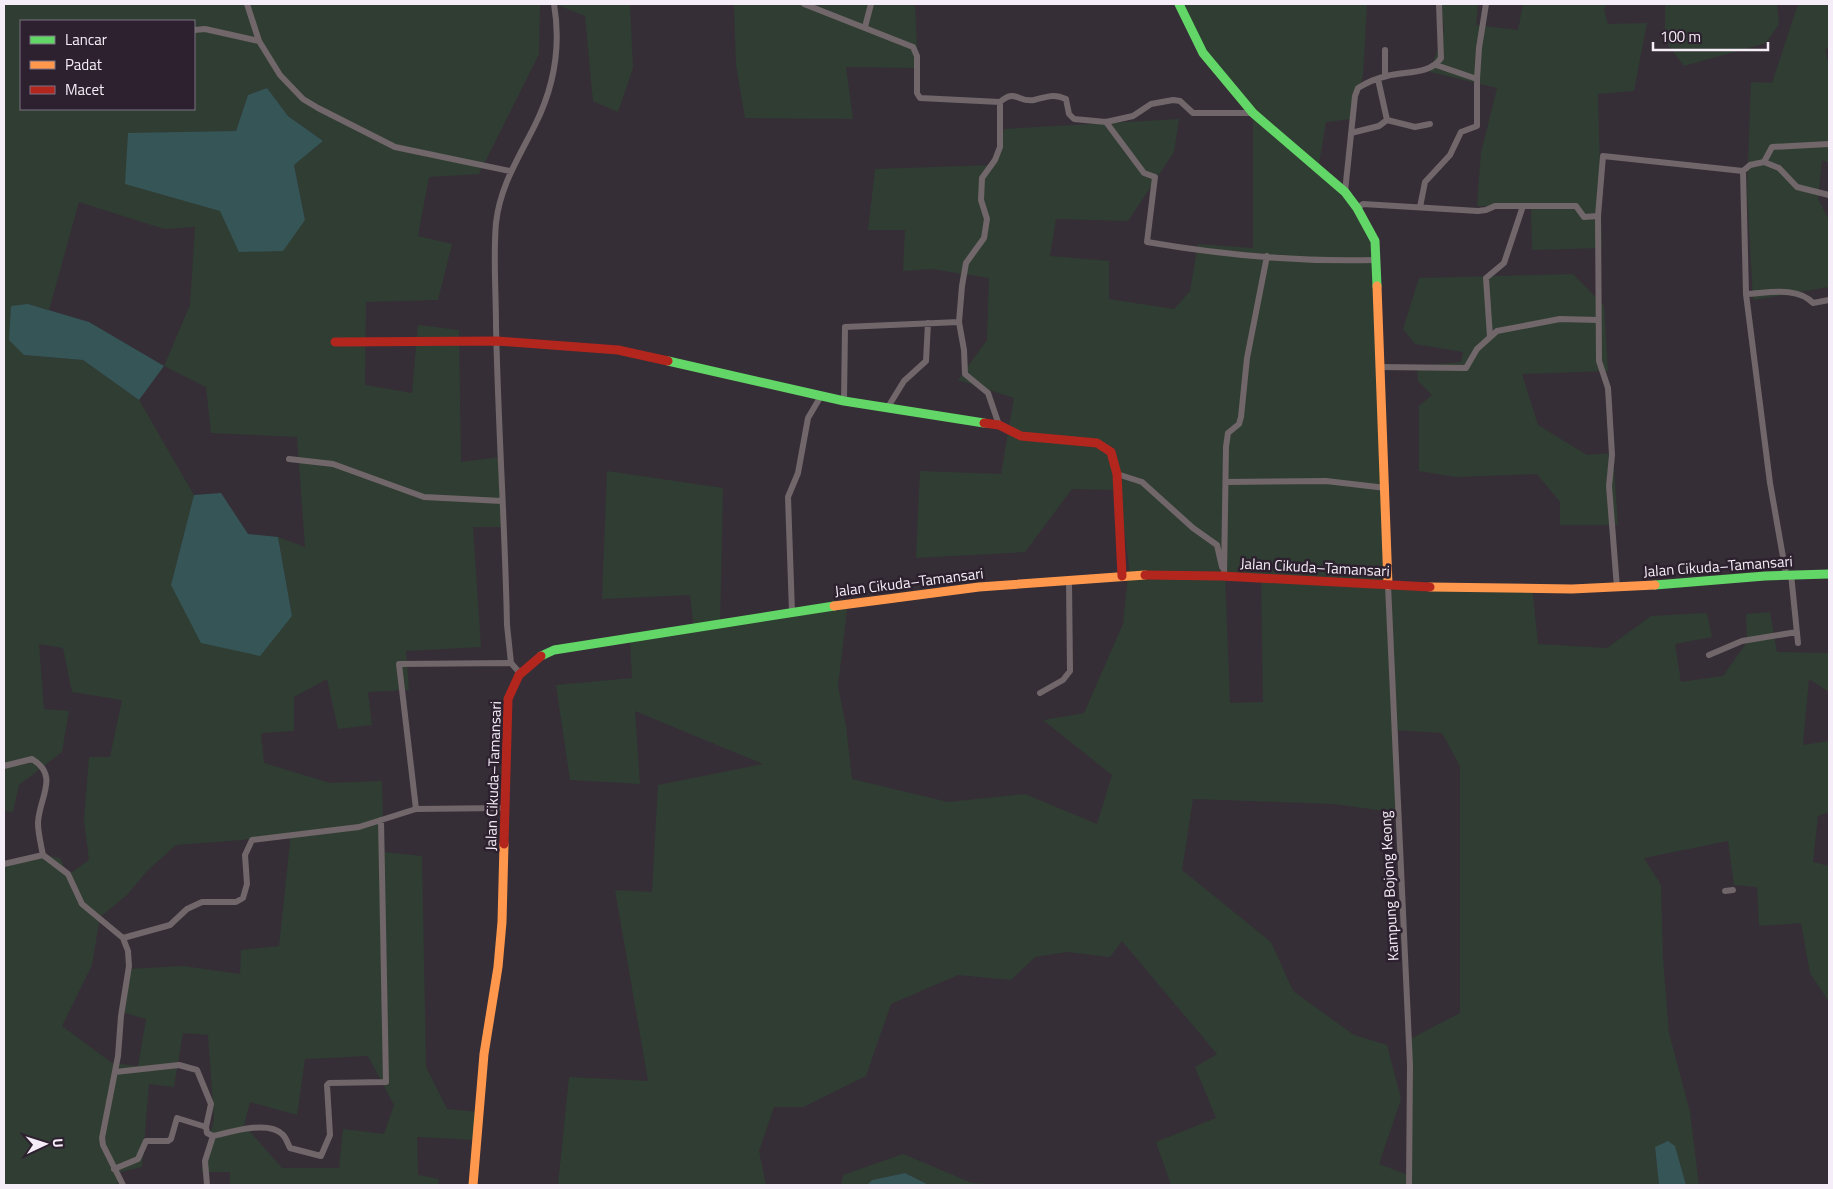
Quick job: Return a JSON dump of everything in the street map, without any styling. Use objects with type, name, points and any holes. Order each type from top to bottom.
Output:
[{"type":"street","points":[[247,4],[259,41],[280,75],[303,99],[370,136],[395,147],[510,170]]},
{"type":"street","points":[[520,672],[511,663],[502,501],[497,341],[496,221],[510,170],[537,122],[553,72],[558,44],[554,4]]},
{"type":"street","points":[[804,4],[839,19],[904,42],[916,50],[917,93],[920,98],[1000,102]]},
{"type":"street","points":[[865,27],[872,4]]},
{"type":"street","points":[[1179,4],[1203,53],[1253,113],[1345,192],[1357,208],[1375,241],[1386,488],[1388,585]]},
{"type":"street","points":[[1345,192],[1358,88],[1385,76],[1426,69],[1436,65],[1441,58],[1439,4]]},
{"type":"street","points":[[1420,207],[1425,182],[1450,155],[1461,132],[1477,126],[1479,48],[1486,4]]},
{"type":"street","points":[[195,30],[205,29],[259,41]]},
{"type":"street","points":[[1385,50],[1385,76]]},
{"type":"street","points":[[1436,65],[1478,79]]},
{"type":"street","points":[[1378,79],[1387,120]]},
{"type":"street","points":[[999,425],[988,393],[965,374],[964,350],[959,322],[966,263],[984,238],[987,219],[981,200],[982,178],[995,160],[1000,147],[1000,102],[1006,96],[1014,95],[1029,100],[1047,95],[1059,96],[1066,99],[1068,114],[1074,119],[1106,122],[1133,116],[1150,104],[1173,100],[1180,101],[1193,113],[1253,113]]},
{"type":"street","points":[[1387,120],[1415,127],[1430,124]]},
{"type":"street","points":[[1351,133],[1379,126],[1387,120]]},
{"type":"street","points":[[1106,122],[1144,173],[1155,177],[1147,242],[1199,251],[1333,261],[1375,260]]},
{"type":"street","points":[[1764,162],[1772,147],[1829,144]]},
{"type":"street","points":[[1617,588],[1609,486],[1612,455],[1608,388],[1599,361],[1598,216],[1603,156],[1743,171],[1750,165],[1764,162],[1778,168],[1797,187],[1829,195]]},
{"type":"street","points":[[1743,171],[1746,294],[1770,482],[1789,574],[1798,643]]},
{"type":"street","points":[[1357,208],[1363,204],[1478,210],[1486,210],[1495,206],[1576,206],[1584,217],[1598,216]]},
{"type":"street","points":[[1490,337],[1486,278],[1504,262],[1523,206]]},
{"type":"street","points":[[1224,576],[1228,433],[1239,424],[1241,417],[1248,358],[1268,256]]},
{"type":"street","points":[[1746,294],[1794,292],[1806,295],[1814,303],[1829,300]]},
{"type":"street","points":[[1380,367],[1466,368],[1477,349],[1496,331],[1560,319],[1598,320]]},
{"type":"street","points":[[844,401],[845,327],[959,322]]},
{"type":"street","points":[[888,407],[904,381],[926,361],[928,323]]},
{"type":"street","points":[[335,342],[497,341],[618,350],[844,401],[999,425],[1021,436],[1097,443],[1111,452],[1117,474],[1122,576]]},
{"type":"street","points":[[792,612],[788,497],[798,473],[808,418],[821,396]]},
{"type":"street","points":[[289,459],[333,464],[424,497],[502,501]]},
{"type":"street","points":[[1117,474],[1142,482],[1194,528],[1217,545],[1224,576]]},
{"type":"street","points":[[1226,482],[1326,481],[1386,488]]},
{"type":"street","name":"Jalan Cikuda–Tamansari","points":[[473,1185],[484,1054],[498,967],[502,922],[507,708],[511,686],[520,672],[530,661],[554,650],[792,612],[972,587],[1122,576],[1224,576],[1388,585],[1617,588],[1789,574],[1829,574]]},
{"type":"street","points":[[1040,693],[1063,680],[1070,671],[1069,581]]},
{"type":"street","name":"Kampung Bojong Keong","points":[[1388,585],[1410,1065],[1409,1185]]},
{"type":"street","points":[[1709,654],[1742,641],[1797,632]]},
{"type":"street","points":[[416,809],[399,664],[511,663]]},
{"type":"street","points":[[4,766],[32,759],[42,766],[48,780],[38,823],[43,855],[68,874],[82,904],[123,938],[128,951],[129,966],[115,1072],[102,1138],[123,1185]]},
{"type":"street","points":[[123,938],[170,925],[187,909],[202,902],[236,902],[243,898],[246,884],[245,854],[252,840],[359,827],[416,809],[504,808]]},
{"type":"street","points":[[115,1072],[179,1065],[197,1070],[211,1104],[206,1127],[207,1133],[214,1136],[254,1127],[272,1130],[282,1134],[290,1148],[321,1156],[330,1135],[327,1085],[329,1082],[386,1082],[381,820]]},
{"type":"street","points":[[4,864],[43,855]]},
{"type":"street","points":[[1725,891],[1733,890]]},
{"type":"street","points":[[114,1168],[138,1159],[146,1141],[171,1139],[177,1118],[206,1127]]},
{"type":"street","points":[[207,1185],[205,1161],[214,1136]]},
{"type":"shaded area","points":[[4,4],[540,4],[539,54],[479,174],[429,177],[418,236],[452,244],[438,300],[366,302],[365,385],[412,393],[418,325],[459,330],[461,462],[500,457],[504,527],[473,527],[481,647],[406,651],[409,690],[368,692],[372,725],[338,729],[327,679],[294,697],[294,731],[261,733],[264,763],[330,783],[382,781],[384,852],[422,856],[426,1067],[447,1109],[478,1112],[476,1140],[417,1137],[418,1175],[439,1179],[438,1185],[230,1185],[230,1172],[201,1172],[214,1119],[208,1035],[183,1033],[174,1087],[149,1084],[142,1167],[120,1172],[117,1185],[4,1185],[4,861],[37,854],[60,858],[68,875],[89,860],[84,820],[89,757],[110,757],[122,700],[72,692],[63,648],[39,644],[44,709],[69,711],[62,752],[19,785],[13,812],[4,811]],"holes":[[[267,88],[288,116],[323,141],[294,165],[305,220],[240,252],[221,211],[236,131],[248,95]],[[79,202],[164,229],[195,227],[190,305],[164,366],[206,387],[211,433],[297,437],[305,547],[278,537],[292,616],[171,585],[194,495],[139,400],[83,360],[24,355],[28,304],[49,310]],[[291,833],[279,946],[241,950],[240,974],[183,966],[129,969],[125,1013],[146,1019],[138,1066],[112,1063],[62,1026],[92,965],[100,917],[127,895],[147,871],[176,845],[242,840]],[[368,1056],[394,1105],[384,1134],[343,1129],[339,1168],[282,1168],[244,1125],[250,1102],[297,1115],[305,1059]]]},
{"type":"shaded area","points":[[555,4],[630,4],[633,68],[618,112],[593,101],[585,16]]},
{"type":"shaded area","points":[[734,4],[915,4],[918,68],[846,67],[853,119],[745,118],[736,65]]},
{"type":"shaded area","points":[[1175,4],[1367,4],[1363,75],[1352,119],[1326,122],[1319,164],[1351,192],[1376,241],[1388,583],[1532,586],[1538,644],[1607,648],[1651,616],[1707,613],[1712,637],[1675,644],[1681,682],[1723,676],[1747,642],[1746,614],[1770,612],[1777,652],[1829,653],[1829,692],[1809,679],[1803,745],[1829,741],[1829,812],[1818,816],[1813,862],[1829,866],[1829,1002],[1810,973],[1801,923],[1759,926],[1757,887],[1734,885],[1728,841],[1644,858],[1661,885],[1663,959],[1669,1033],[1690,1112],[1699,1185],[1686,1185],[1675,1147],[1655,1147],[1659,1185],[1171,1185],[1156,1142],[1216,1118],[1195,1067],[1217,1054],[1122,941],[1110,957],[1067,952],[1035,957],[1011,980],[958,975],[891,1004],[866,1076],[803,1107],[774,1107],[759,1151],[766,1185],[558,1185],[569,1077],[648,1081],[615,890],[652,892],[658,785],[763,764],[635,711],[640,784],[570,780],[556,685],[632,678],[630,641],[694,630],[690,595],[602,599],[607,471],[723,488],[720,625],[848,602],[838,686],[846,726],[852,779],[948,802],[1025,794],[1097,824],[1112,775],[1043,720],[1084,713],[1123,624],[1129,567],[1119,490],[1072,489],[1025,552],[916,558],[920,471],[1001,474],[1014,398],[958,380],[987,340],[989,278],[932,269],[903,271],[905,230],[868,230],[875,169],[995,165],[1004,129],[1179,119],[1174,152],[1128,221],[1056,219],[1050,256],[1109,261],[1109,299],[1174,309],[1190,291],[1198,244],[1253,248],[1253,109],[1200,50]],"holes":[[[1225,573],[1261,577],[1263,702],[1230,703]],[[1395,730],[1442,733],[1460,766],[1460,1013],[1412,1038],[1411,1176],[1379,1164],[1401,1099],[1387,1045],[1354,1035],[1293,991],[1271,942],[1182,870],[1193,799],[1334,804],[1398,813]]]},
{"type":"shaded area","points":[[1441,4],[1478,4],[1476,25],[1518,30],[1523,4],[1606,4],[1604,10],[1608,24],[1647,23],[1634,91],[1598,94],[1602,248],[1532,250],[1531,206],[1477,206],[1481,153],[1497,88],[1430,72],[1444,31]]},
{"type":"shaded area","points":[[1665,4],[1777,4],[1779,24],[1766,43],[1684,66],[1665,41]]},
{"type":"shaded area","points":[[1798,4],[1829,4],[1829,48],[1825,49],[1829,66],[1829,163],[1822,160],[1818,199],[1829,220],[1829,287],[1753,300],[1747,192],[1751,82],[1772,83]]},
{"type":"shaded area","points":[[267,88],[288,116],[323,141],[294,165],[305,220],[283,251],[239,252],[220,211],[125,184],[128,133],[236,131],[248,95]]},
{"type":"shaded area","points":[[1573,274],[1604,306],[1608,371],[1522,374],[1538,425],[1587,455],[1613,453],[1618,525],[1560,525],[1560,502],[1537,474],[1456,477],[1419,471],[1419,406],[1432,395],[1418,381],[1417,366],[1461,362],[1463,352],[1415,344],[1403,329],[1419,278]]},
{"type":"shaded area","points":[[28,304],[89,322],[164,366],[139,400],[83,360],[24,355],[9,340],[11,306]]},
{"type":"shaded area","points":[[221,493],[248,534],[278,537],[292,616],[260,656],[201,643],[171,585],[194,495]]},
{"type":"shaded area","points":[[1668,1141],[1675,1146],[1686,1185],[1659,1185],[1655,1147]]},
{"type":"shaded area","points":[[903,1154],[972,1183],[1008,1185],[929,1185],[905,1173],[872,1180],[867,1185],[841,1185],[843,1175]]},
{"type":"shaded area","points":[[905,1173],[929,1185],[867,1185],[872,1180]]},
{"type":"traffic: fast","points":[[1179,4],[1203,53],[1253,113],[1345,192],[1357,208],[1375,241],[1377,286]]},
{"type":"traffic: fast","points":[[668,361],[844,401],[984,423]]},
{"type":"traffic: fast","points":[[1655,585],[1765,576],[1829,574]]},
{"type":"traffic: fast","points":[[541,656],[554,650],[834,606]]},
{"type":"traffic: slow","points":[[1377,286],[1388,585]]},
{"type":"traffic: slow","points":[[834,606],[979,587],[1145,575]]},
{"type":"traffic: slow","points":[[1430,587],[1572,589],[1655,585]]},
{"type":"traffic: slow","points":[[473,1185],[484,1054],[498,967],[502,922],[504,844]]},
{"type":"traffic: jam","points":[[335,342],[497,341],[618,350],[668,361]]},
{"type":"traffic: jam","points":[[984,423],[999,425],[1021,436],[1097,443],[1111,452],[1117,474],[1122,576]]},
{"type":"traffic: jam","points":[[1145,575],[1221,576],[1430,587]]},
{"type":"traffic: jam","points":[[504,844],[508,699],[519,675],[541,656]]}]
